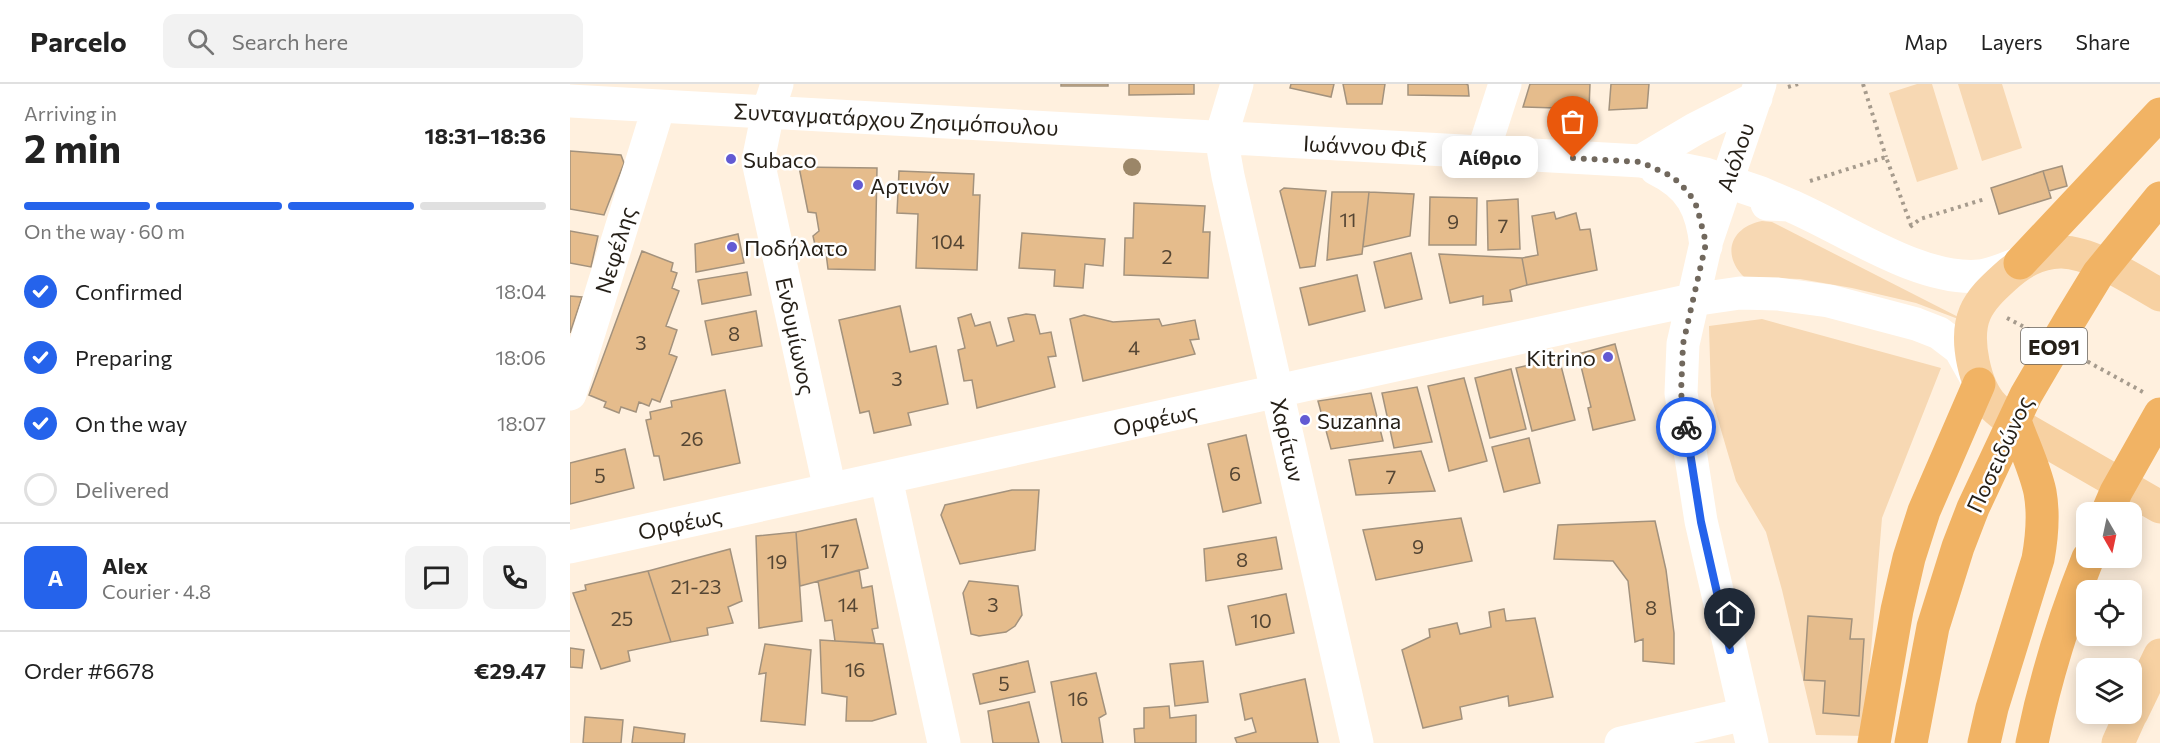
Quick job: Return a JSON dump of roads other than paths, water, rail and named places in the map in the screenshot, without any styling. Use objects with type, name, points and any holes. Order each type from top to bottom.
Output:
[{"type":"highway","points":[[2019,263],[2160,114]]},
{"type":"highway","name":"Ποσειδώνος","points":[[1911,743],[1933,627],[1973,508],[2026,395],[2070,320],[2098,274],[2160,198]]},
{"type":"highway","points":[[1874,743],[1897,610],[1909,558],[1923,511],[1979,384]]},
{"type":"highway","points":[[2112,502],[2160,414]]},
{"type":"highway","points":[[1984,743],[1992,708],[2038,559],[2042,537],[2040,491],[2016,424]]},
{"type":"highway","points":[[2032,743],[2057,644],[2084,568]]},
{"type":"main road","points":[[2160,295],[2109,266],[2075,253],[2047,254],[2019,263],[1980,303],[1974,316],[1971,341],[1979,384],[1995,408],[2016,424],[2160,507]]},
{"type":"main road","points":[[2142,692],[2160,655]]},
{"type":"main road","points":[[2118,743],[2127,724]]},
{"type":"street","points":[[1483,152],[1506,84]]},
{"type":"street","points":[[1641,162],[1758,91]]},
{"type":"street","name":"Αιόλου","points":[[1748,729],[1701,522],[1681,393],[1683,344],[1706,243],[1758,91]]},
{"type":"street","name":"Συνταγματάρχου Ζησιμόπουλου","points":[[570,101],[659,106],[773,98],[1229,111]]},
{"type":"street","name":"Ενδυμίωνος","points":[[773,98],[758,161],[830,490]]},
{"type":"street","name":"Νεφέλης","points":[[570,394],[659,106]]},
{"type":"street","name":"Ιωάννου Φιξ","points":[[1229,111],[1483,152],[1641,162],[1705,174],[1796,194],[1920,268],[1950,275],[1980,276],[1996,273],[2019,263]]},
{"type":"street","name":"Χαρίτων","points":[[1229,111],[1228,176],[1357,743]]},
{"type":"street","points":[[1641,162],[1673,177],[1689,193],[1697,207],[1709,263],[1714,274],[1724,284],[1740,293]]},
{"type":"street","points":[[1706,243],[1715,226],[1726,218],[1739,211],[1796,194]]},
{"type":"street","name":"Ορφέως","points":[[570,548],[1692,300],[1740,293],[1778,294],[1829,300],[1930,328],[1959,349],[1979,384]]},
{"type":"street","points":[[886,478],[945,743]]},
{"type":"street","points":[[1621,743],[1748,729]]},
{"type":"place","name":"Αίθριο","points":[[1573,158]]},
{"type":"place","name":"Subaco","points":[[731,159]]},
{"type":"place","name":"Αρτινόν","points":[[858,185]]},
{"type":"place","name":"Ποδήλατο","points":[[732,247]]},
{"type":"place","name":"Kitrino","points":[[1608,357]]},
{"type":"place","name":"Suzanna","points":[[1305,420]]}]
